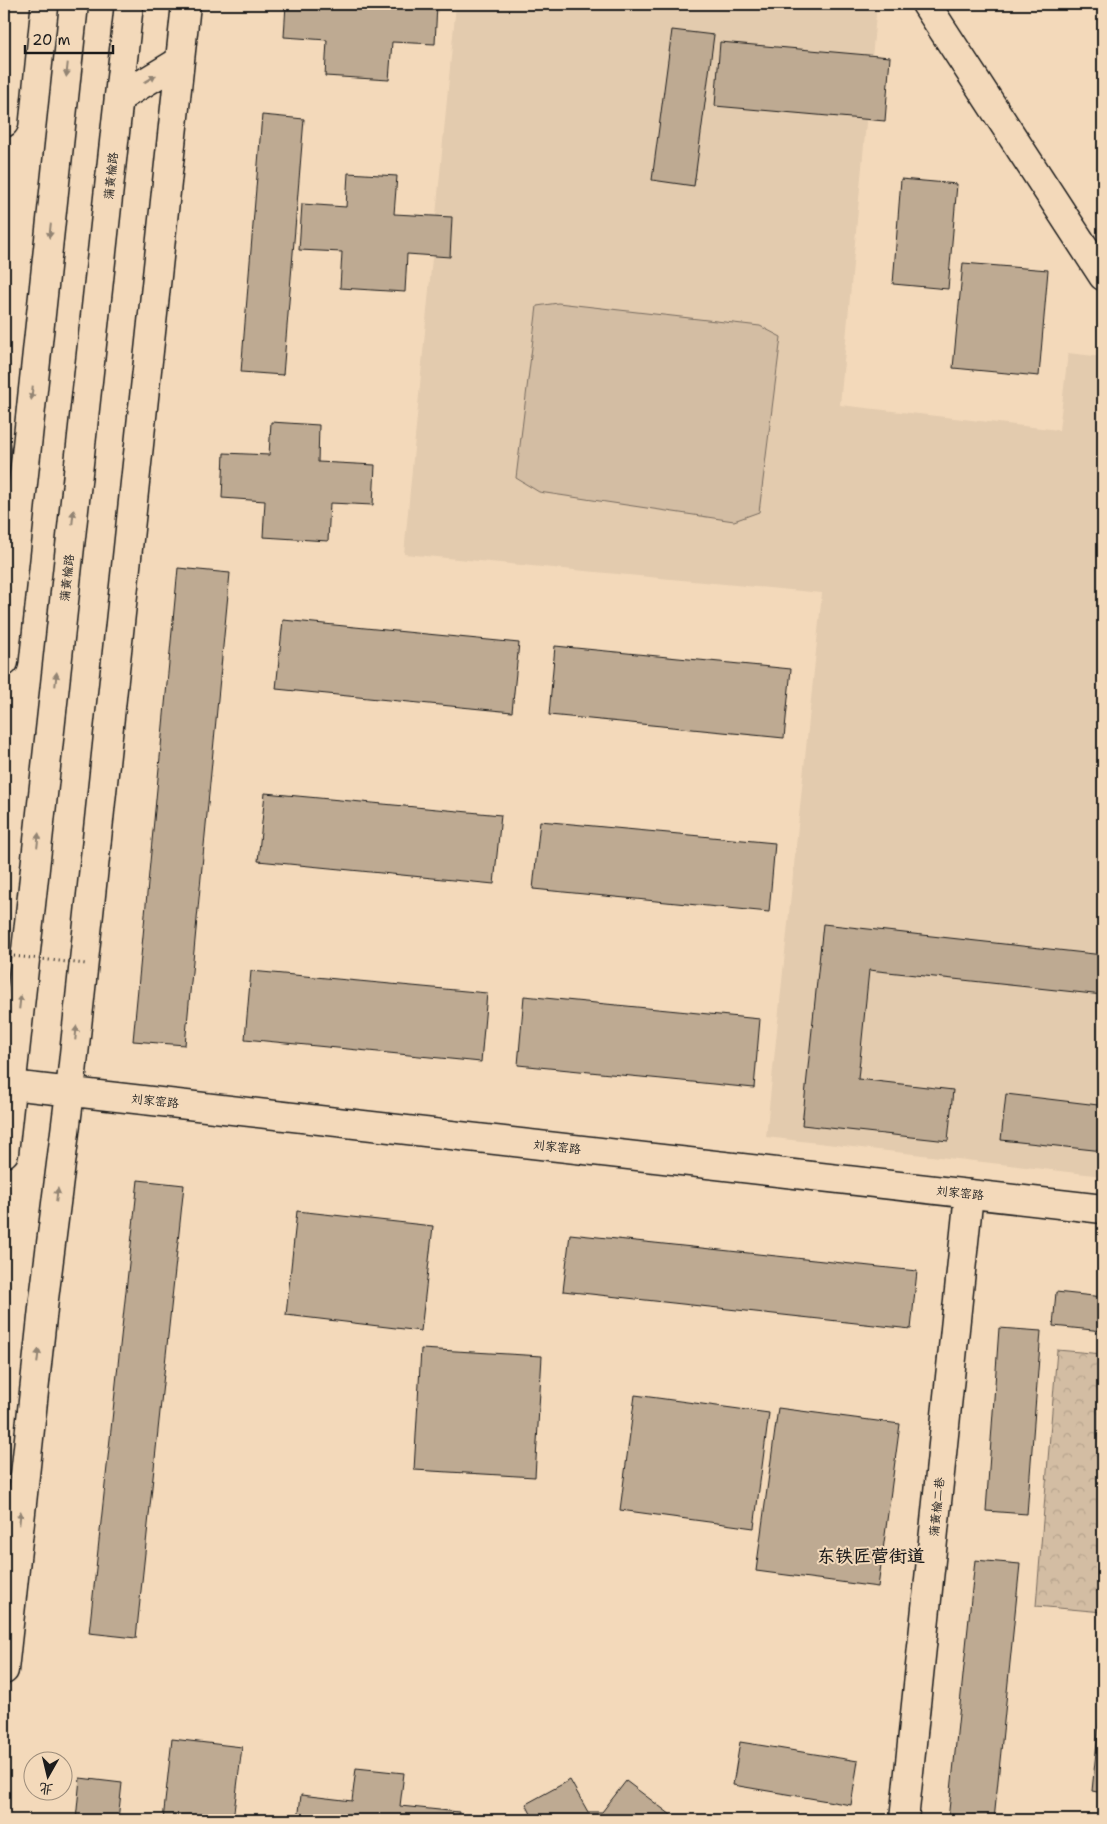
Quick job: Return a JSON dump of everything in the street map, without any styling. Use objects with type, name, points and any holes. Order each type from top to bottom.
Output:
[{"type":"street","points":[[4,123],[16,4]]},
{"type":"street","points":[[4,662],[74,4]]},
{"type":"street","name":"蒲黄榆路","points":[[4,1153],[129,4]]},
{"type":"street","points":[[4,1670],[43,1308],[70,1092],[186,4]]},
{"type":"street","points":[[926,4],[1103,276]]},
{"type":"street","points":[[119,98],[180,61]]},
{"type":"street","name":"刘家窑路","points":[[11,1085],[1103,1210]]},
{"type":"street","name":"蒲黄榆二巷","points":[[904,1820],[969,1194]]},
{"type":"path","points":[[4,955],[86,964]]},
{"type":"shaded area","points":[[456,4],[877,4],[840,405],[1059,430],[1068,353],[1103,357],[1103,1176],[766,1137],[822,593],[404,554]]},
{"type":"green space","points":[[558,303],[760,326],[781,337],[759,512],[734,521],[539,492],[516,478],[537,306]]},
{"type":"green space","points":[[1057,1350],[1103,1354],[1103,1612],[1036,1606]]},
{"type":"building","points":[[286,4],[437,4],[435,44],[392,42],[389,80],[325,76],[327,40],[284,37]]},
{"type":"building","points":[[672,30],[714,35],[694,186],[652,180]]},
{"type":"building","points":[[720,42],[890,57],[885,121],[715,106]]},
{"type":"building","points":[[262,115],[304,119],[283,375],[241,372]]},
{"type":"building","points":[[348,173],[397,176],[394,214],[452,217],[450,257],[407,254],[405,292],[340,288],[342,252],[299,250],[302,204],[346,207]]},
{"type":"building","points":[[901,179],[957,184],[948,289],[893,284]]},
{"type":"building","points":[[963,263],[1048,270],[1039,376],[953,368]]},
{"type":"building","points":[[271,422],[319,425],[318,462],[375,465],[373,505],[330,503],[328,541],[263,537],[265,501],[222,498],[224,453],[269,455]]},
{"type":"building","points":[[178,568],[230,573],[185,1045],[133,1041]]},
{"type":"building","points":[[283,620],[519,643],[512,712],[276,689]]},
{"type":"building","points":[[555,646],[791,669],[784,738],[549,715]]},
{"type":"building","points":[[265,793],[501,815],[494,884],[258,861]]},
{"type":"building","points":[[540,821],[775,843],[769,912],[533,889]]},
{"type":"building","points":[[823,924],[1103,955],[1103,995],[869,970],[858,1079],[953,1090],[948,1141],[802,1125]]},
{"type":"building","points":[[251,971],[487,993],[481,1062],[245,1039]]},
{"type":"building","points":[[524,996],[760,1019],[754,1088],[518,1065]]},
{"type":"building","points":[[1103,1052],[1103,1151],[1001,1140],[1006,1094],[1098,1105]]},
{"type":"building","points":[[138,1180],[184,1185],[136,1638],[89,1633]]},
{"type":"building","points":[[297,1211],[433,1226],[421,1331],[286,1315]]},
{"type":"building","points":[[570,1234],[917,1271],[911,1329],[563,1291]]},
{"type":"building","points":[[1056,1292],[1103,1297],[1103,1331],[1053,1326]]},
{"type":"building","points":[[999,1328],[1041,1331],[1027,1514],[986,1511]]},
{"type":"building","points":[[421,1349],[542,1356],[535,1477],[414,1470]]},
{"type":"building","points":[[635,1395],[769,1413],[754,1528],[620,1510]]},
{"type":"building","points":[[778,1408],[900,1424],[878,1587],[756,1571]]},
{"type":"building","points":[[975,1560],[1020,1564],[994,1820],[948,1820]]},
{"type":"building","points":[[1101,1703],[1103,1704],[1103,1793],[1092,1791]]},
{"type":"building","points":[[172,1739],[242,1747],[233,1820],[163,1820]]},
{"type":"building","points":[[740,1742],[858,1761],[851,1805],[733,1785]]},
{"type":"building","points":[[356,1768],[404,1773],[400,1806],[459,1812],[458,1820],[298,1820],[301,1795],[352,1801]]},
{"type":"building","points":[[80,1778],[122,1783],[118,1820],[76,1820]]},
{"type":"building","points":[[570,1780],[588,1812],[602,1812],[626,1781],[671,1815],[667,1820],[534,1820],[526,1804]]},
{"type":"district","name":"东铁匠营街道","points":[[871,1556]]}]
